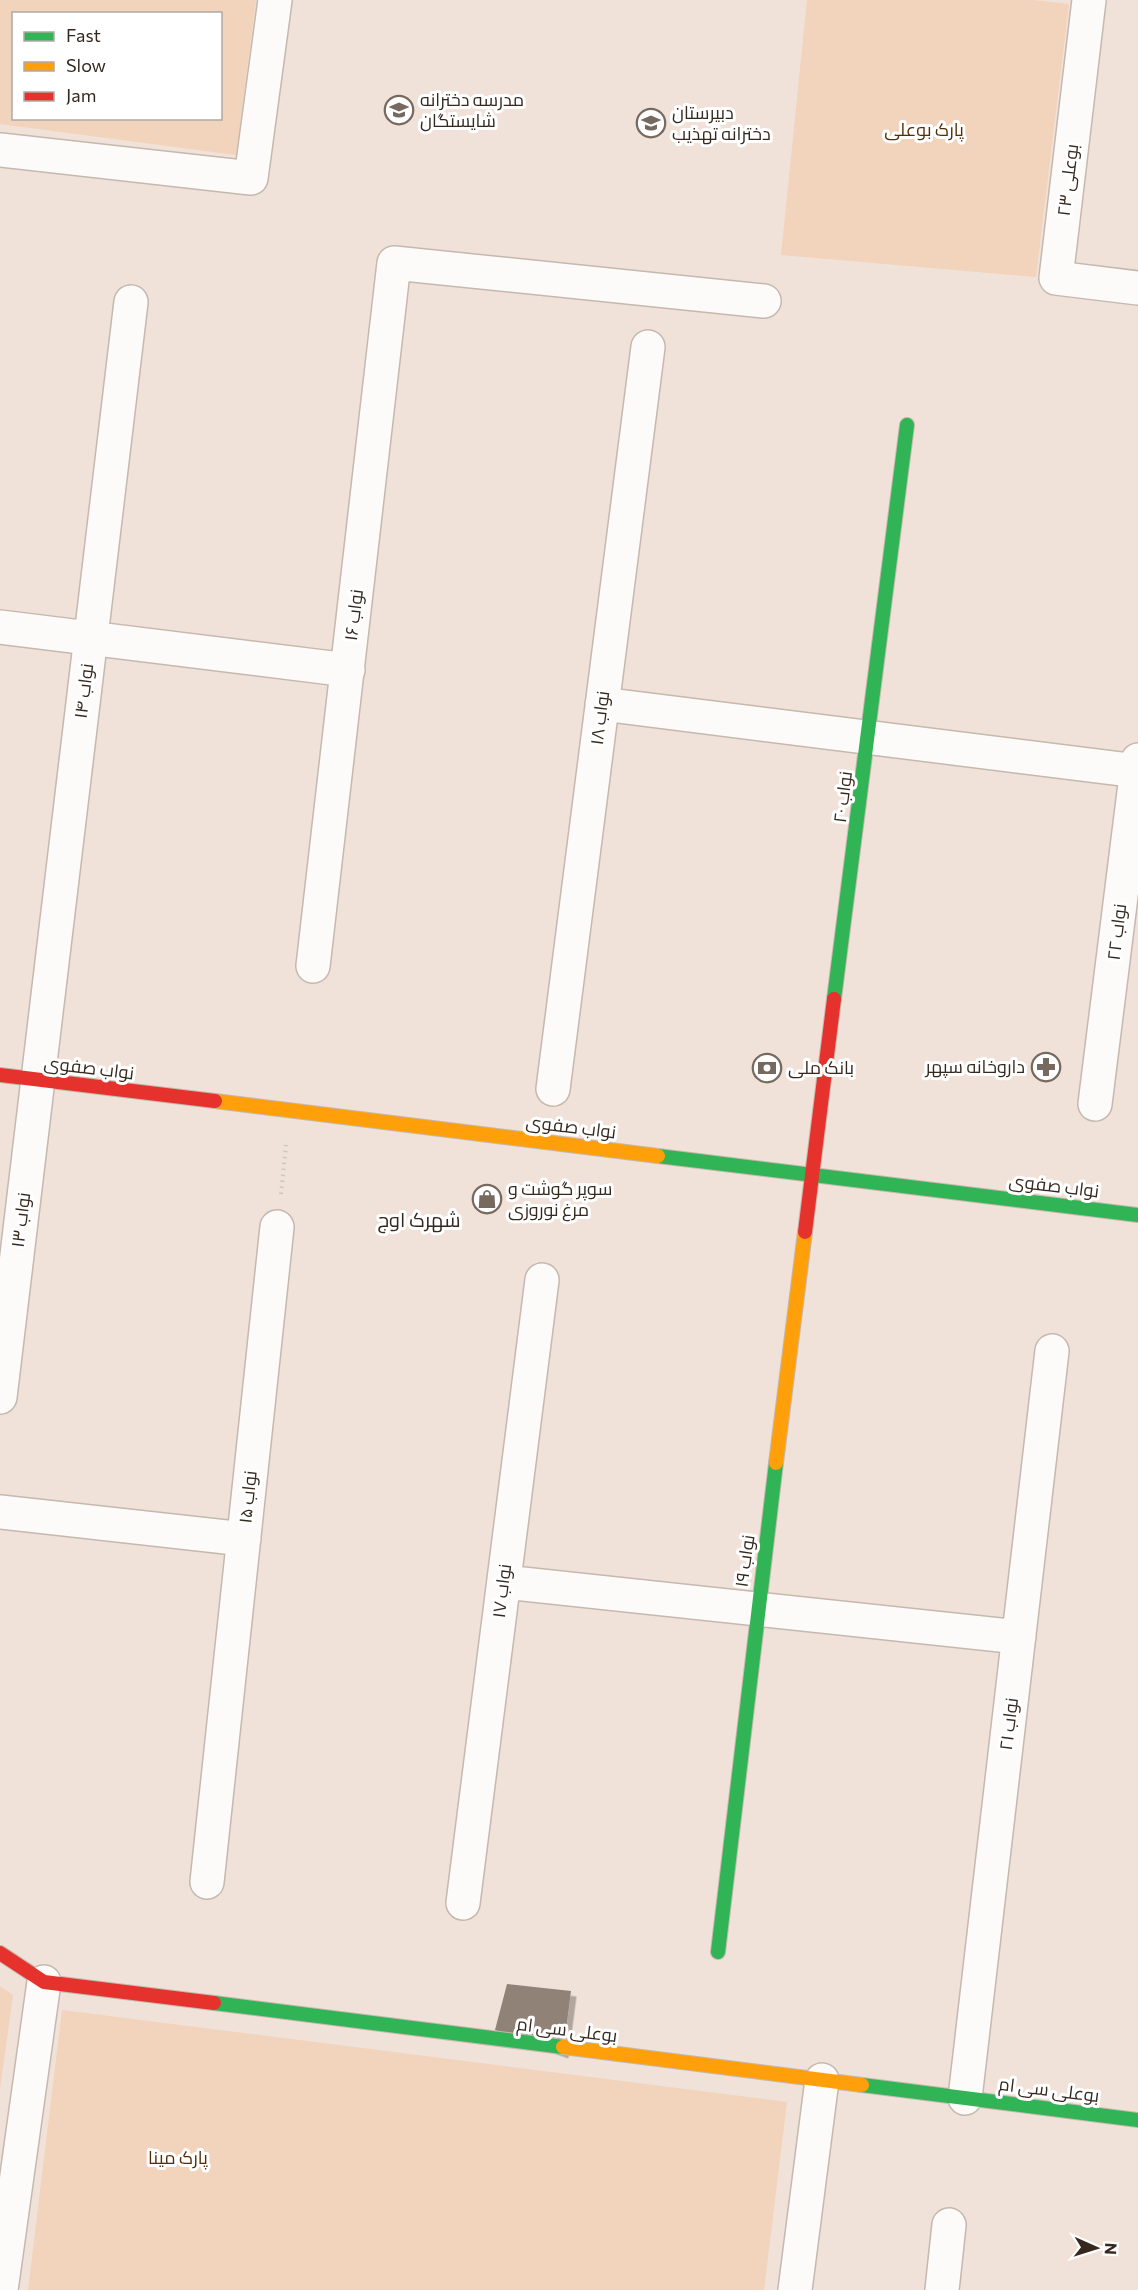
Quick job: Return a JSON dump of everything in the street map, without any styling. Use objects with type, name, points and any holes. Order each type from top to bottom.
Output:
[{"type":"street","points":[[0,150],[251,178],[275,0]]},
{"type":"street","name":"بوعلی ۲۳","points":[[1089,0],[1056,278],[1138,288]]},
{"type":"street","name":"نواب ۱۶","points":[[312,966],[394,263],[764,301]]},
{"type":"street","name":"نواب ۱۴","points":[[38,1080],[131,302]]},
{"type":"street","name":"نواب ۱۸","points":[[554,1089],[648,347]]},
{"type":"street","name":"نواب ۲۰","points":[[814,1175],[907,424]]},
{"type":"street","points":[[0,627],[348,670]]},
{"type":"street","points":[[602,704],[868,738],[1137,766]]},
{"type":"street","name":"نواب ۲۲","points":[[1095,1104],[1137,766]]},
{"type":"street","name":"نواب صفوی","points":[[0,1075],[1138,1215]]},
{"type":"street","name":"نواب ۱۳","points":[[0,1397],[38,1080]]},
{"type":"street","name":"نواب ۱۹","points":[[718,1952],[756,1609],[814,1175]]},
{"type":"street","name":"نواب ۱۵","points":[[207,1882],[277,1227]]},
{"type":"street","name":"نواب ۱۷","points":[[463,1903],[542,1280]]},
{"type":"street","name":"نواب ۲۱","points":[[965,2098],[1052,1351]]},
{"type":"street","points":[[0,1512],[244,1539]]},
{"type":"street","points":[[504,1582],[1019,1637]]},
{"type":"street","name":"بوعلی سی ام","points":[[0,1953],[44,1982],[1138,2120]]},
{"type":"street","points":[[1,2290],[3,2249],[44,1982]]},
{"type":"street","points":[[795,2290],[822,2080]]},
{"type":"street","points":[[942,2290],[950,2224]]},
{"type":"path","points":[[277,1227],[289,1111]]},
{"type":"green space","points":[[0,0],[256,0],[236,155],[0,124]]},
{"type":"green space","name":"پارک بوعلی","points":[[807,0],[1033,0],[1069,4],[1036,277],[781,255]]},
{"type":"green space","points":[[0,1986],[13,1995],[0,2089]]},
{"type":"green space","name":"پارک مینا","points":[[62,2010],[787,2102],[764,2290],[28,2290]]},
{"type":"building","points":[[507,1984],[571,1991],[563,2053],[495,2030]]},
{"type":"traffic: fast","points":[[834,999],[907,425]]},
{"type":"traffic: fast","points":[[658,1156],[1138,1215]]},
{"type":"traffic: fast","points":[[718,1952],[776,1463]]},
{"type":"traffic: fast","points":[[214,2003],[563,2047]]},
{"type":"traffic: fast","points":[[862,2085],[1138,2120]]},
{"type":"traffic: slow","points":[[215,1101],[658,1156]]},
{"type":"traffic: slow","points":[[776,1463],[805,1232]]},
{"type":"traffic: slow","points":[[563,2047],[862,2085]]},
{"type":"traffic: jam","points":[[805,1232],[834,999]]},
{"type":"traffic: jam","points":[[0,1075],[215,1101]]},
{"type":"traffic: jam","points":[[0,1953],[44,1982],[214,2003]]},
{"type":"place","name":"مدرسه دخترانه شایستگان","points":[[399,110]]},
{"type":"place","name":"دبیرستان دخترانه تهذیب","points":[[651,123]]},
{"type":"place","name":"داروخانه سپهر","points":[[1046,1067]]},
{"type":"place","name":"بانک ملی","points":[[767,1068]]},
{"type":"place","name":"سوپر گوشت و مرغ نوروزی","points":[[487,1199]]},
{"type":"district","name":"شهرک اوج","points":[[419,1220]]}]
